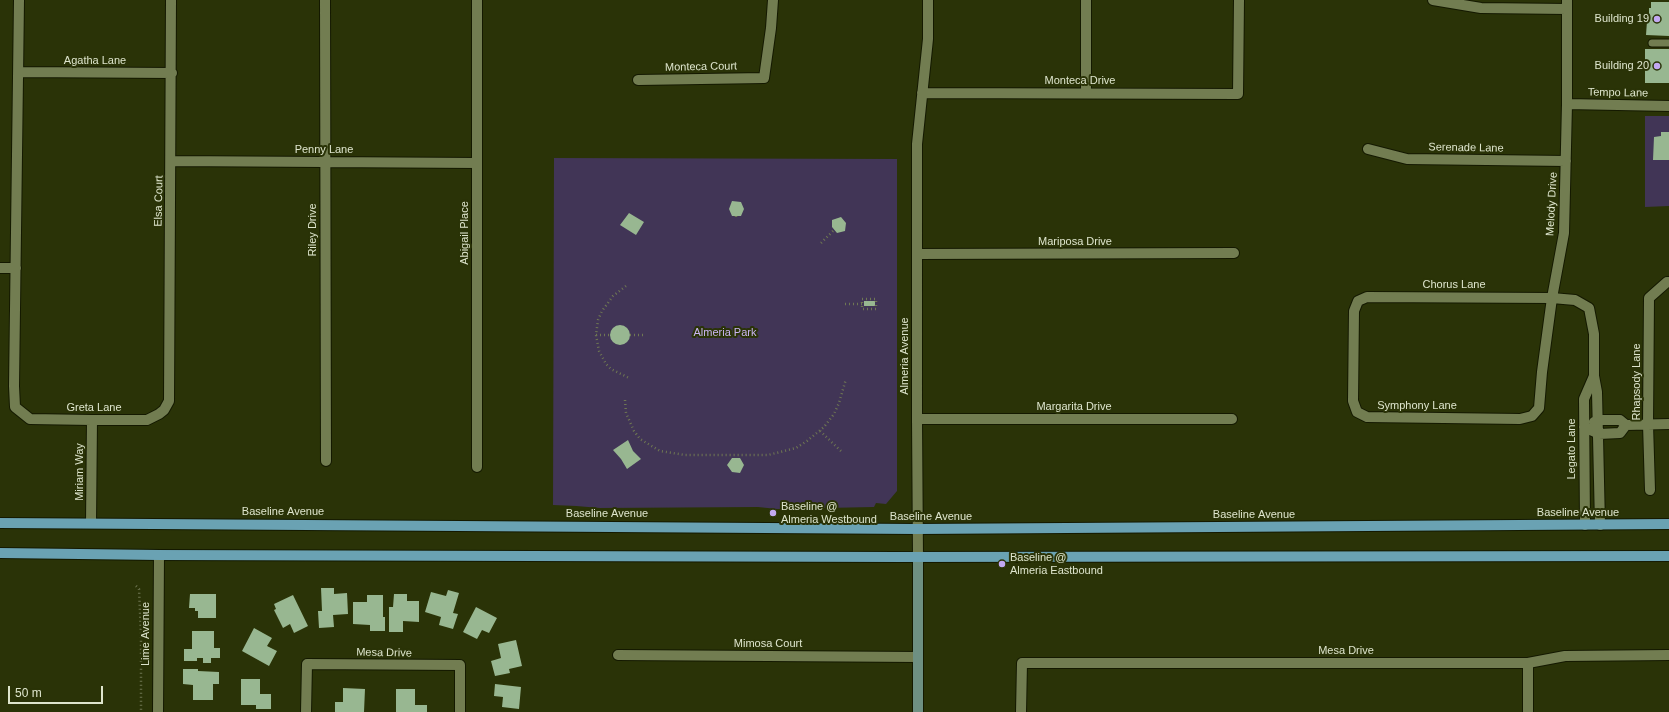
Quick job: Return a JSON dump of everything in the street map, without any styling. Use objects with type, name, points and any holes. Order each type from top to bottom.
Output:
[{"type":"main road","name":"Baseline Avenue","points":[[0,523],[917,529],[1669,524]]},
{"type":"main road","points":[[0,553],[159,555],[918,557],[1669,556]]},
{"type":"street","points":[[0,268],[16,268],[19,0]]},
{"type":"street","name":"Elsa Court","points":[[169,402],[172,73],[171,0]]},
{"type":"street","name":"Riley Drive","points":[[325,0],[326,461]]},
{"type":"street","name":"Abigail Place","points":[[477,0],[477,466]]},
{"type":"street","name":"Monteca Court","points":[[638,80],[764,78],[771,28],[773,0]]},
{"type":"street","name":"Almeria Avenue","points":[[918,712],[916,419],[917,144],[928,38],[928,0]]},
{"type":"street","points":[[1086,0],[1086,94]]},
{"type":"street","name":"Monteca Drive","points":[[922,93],[1238,94],[1239,0]]},
{"type":"street","points":[[1433,0],[1481,8],[1567,4]]},
{"type":"street","name":"Melody Drive","points":[[1539,408],[1542,372],[1552,298],[1564,233],[1567,104],[1567,4]]},
{"type":"street","name":"Agatha Lane","points":[[19,72],[172,73]]},
{"type":"street","name":"Tempo Lane","points":[[1567,104],[1669,106]]},
{"type":"street","name":"Serenade Lane","points":[[1368,149],[1407,159],[1566,161]]},
{"type":"street","name":"Penny Lane","points":[[171,161],[477,163]]},
{"type":"street","name":"Mariposa Drive","points":[[917,254],[1234,253]]},
{"type":"street","name":"Greta Lane","points":[[16,268],[15,407],[30,419],[147,420],[164,410],[169,402]]},
{"type":"street","name":"Rhapsody Lane","points":[[1650,490],[1648,424],[1649,298],[1668,282]]},
{"type":"street","name":"Chorus Lane","points":[[1358,301],[1367,297],[1552,298],[1575,300]]},
{"type":"street","name":"Legato Lane","points":[[1575,300],[1588,308],[1594,334],[1594,376],[1598,392],[1600,525]]},
{"type":"street","name":"Symphony Lane","points":[[1358,301],[1354,311],[1353,401],[1358,412],[1367,418],[1520,418],[1532,416],[1539,408]]},
{"type":"street","name":"Legato Lane","points":[[1585,525],[1584,398],[1594,376]]},
{"type":"street","name":"Margarita Drive","points":[[916,419],[1232,419]]},
{"type":"street","name":"Miriam Way","points":[[91,523],[92,420]]},
{"type":"street","points":[[1584,426],[1598,420],[1620,420],[1626,425],[1669,424]]},
{"type":"street","points":[[1584,426],[1599,434],[1620,433],[1626,425]]},
{"type":"street","name":"Lime Avenue","points":[[158,712],[159,555]]},
{"type":"street","name":"Mimosa Court","points":[[618,655],[918,657]]},
{"type":"street","name":"Mesa Drive","points":[[1021,712],[1022,663],[1528,663],[1564,656],[1669,655]]},
{"type":"street","points":[[1528,663],[1528,712]]},
{"type":"street","name":"Mesa Drive","points":[[306,712],[306,664],[460,665],[460,712]]},
{"type":"lane","points":[[1652,43],[1669,43]]},
{"type":"path","points":[[821,243],[834,230]]},
{"type":"path","points":[[626,286],[613,296],[602,311],[598,320],[596,335],[599,351],[606,364],[611,369],[628,378]]},
{"type":"path","points":[[862,299],[876,299],[876,309],[862,309],[862,304],[862,299]]},
{"type":"path","points":[[845,304],[862,304]]},
{"type":"path","points":[[596,335],[610,335]]},
{"type":"path","points":[[630,335],[645,335]]},
{"type":"path","points":[[625,400],[626,413],[629,423],[634,431],[640,439],[660,451],[685,455],[736,457],[768,455],[782,453],[796,448],[820,430],[834,414],[843,392],[846,379]]},
{"type":"path","points":[[820,430],[841,451]]},
{"type":"path","points":[[136,586],[138,589],[142,634],[141,712]]},
{"type":"green space","points":[[1645,116],[1669,116],[1669,206],[1645,207]]},
{"type":"green space","name":"Almeria Park","points":[[554,158],[897,159],[897,491],[886,504],[876,503],[874,507],[777,509],[758,507],[600,508],[553,505]]},
{"type":"building","name":"Building 19","points":[[1651,2],[1669,2],[1669,36],[1646,35],[1647,21],[1645,17],[1649,17]]},
{"type":"building","name":"Building 20","points":[[1645,49],[1669,49],[1669,83],[1645,83]]},
{"type":"building","points":[[1661,132],[1669,132],[1669,160],[1653,160],[1654,137],[1661,136]]},
{"type":"building","points":[[732,201],[741,202],[744,209],[741,216],[732,216],[729,209]]},
{"type":"building","points":[[629,213],[644,222],[636,235],[620,225]]},
{"type":"building","points":[[841,217],[846,223],[845,231],[837,233],[832,227],[832,220]]},
{"type":"building","points":[[864,301],[875,301],[875,306],[864,306]]},
{"type":"building","points":[[616,325],[624,325],[630,331],[630,339],[624,345],[616,345],[610,339],[610,331]]},
{"type":"building","points":[[628,440],[633,451],[641,459],[627,469],[613,450]]},
{"type":"building","points":[[732,458],[740,458],[744,465],[740,473],[732,472],[727,465]]},
{"type":"building","points":[[321,588],[334,588],[334,594],[347,593],[348,614],[333,615],[334,627],[319,628],[318,611],[322,611]]},
{"type":"building","points":[[448,590],[459,593],[453,613],[458,614],[453,629],[439,625],[441,617],[425,612],[431,592],[446,596]]},
{"type":"building","points":[[190,594],[216,594],[216,618],[198,618],[198,611],[195,611],[195,608],[189,608]]},
{"type":"building","points":[[394,594],[407,594],[407,601],[419,601],[419,622],[403,621],[403,632],[389,632],[389,607],[393,607]]},
{"type":"building","points":[[293,595],[308,626],[294,633],[290,624],[283,628],[274,610],[276,609],[274,604]]},
{"type":"building","points":[[367,595],[383,595],[383,617],[385,617],[385,631],[370,631],[370,625],[353,624],[353,602],[367,602]]},
{"type":"building","points":[[476,607],[497,618],[489,633],[482,630],[477,639],[463,632]]},
{"type":"building","points":[[254,628],[272,638],[267,646],[277,651],[269,666],[242,651]]},
{"type":"building","points":[[192,631],[214,631],[214,648],[220,648],[220,658],[211,658],[211,663],[203,663],[203,658],[197,658],[197,661],[184,661],[184,649],[192,649]]},
{"type":"building","points":[[516,640],[522,666],[509,669],[510,673],[495,676],[491,661],[501,658],[498,644]]},
{"type":"building","points":[[183,669],[198,669],[198,671],[219,672],[219,684],[213,684],[213,700],[193,700],[193,685],[183,684]]},
{"type":"building","points":[[241,679],[260,679],[260,694],[271,694],[271,709],[256,709],[256,705],[241,705]]},
{"type":"building","points":[[495,684],[521,687],[519,709],[502,707],[503,697],[494,696]]},
{"type":"building","points":[[343,688],[365,689],[364,712],[335,712],[335,702],[343,702]]},
{"type":"building","points":[[396,689],[415,689],[415,705],[427,705],[427,712],[396,712]]},
{"type":"place","name":"Building 19","points":[[1657,19]]},
{"type":"place","name":"Building 20","points":[[1657,66]]},
{"type":"place","name":"Baseline @ Almeria Westbound","points":[[773,513]]},
{"type":"place","name":"Baseline @ Almeria Eastbound","points":[[1002,564]]}]
